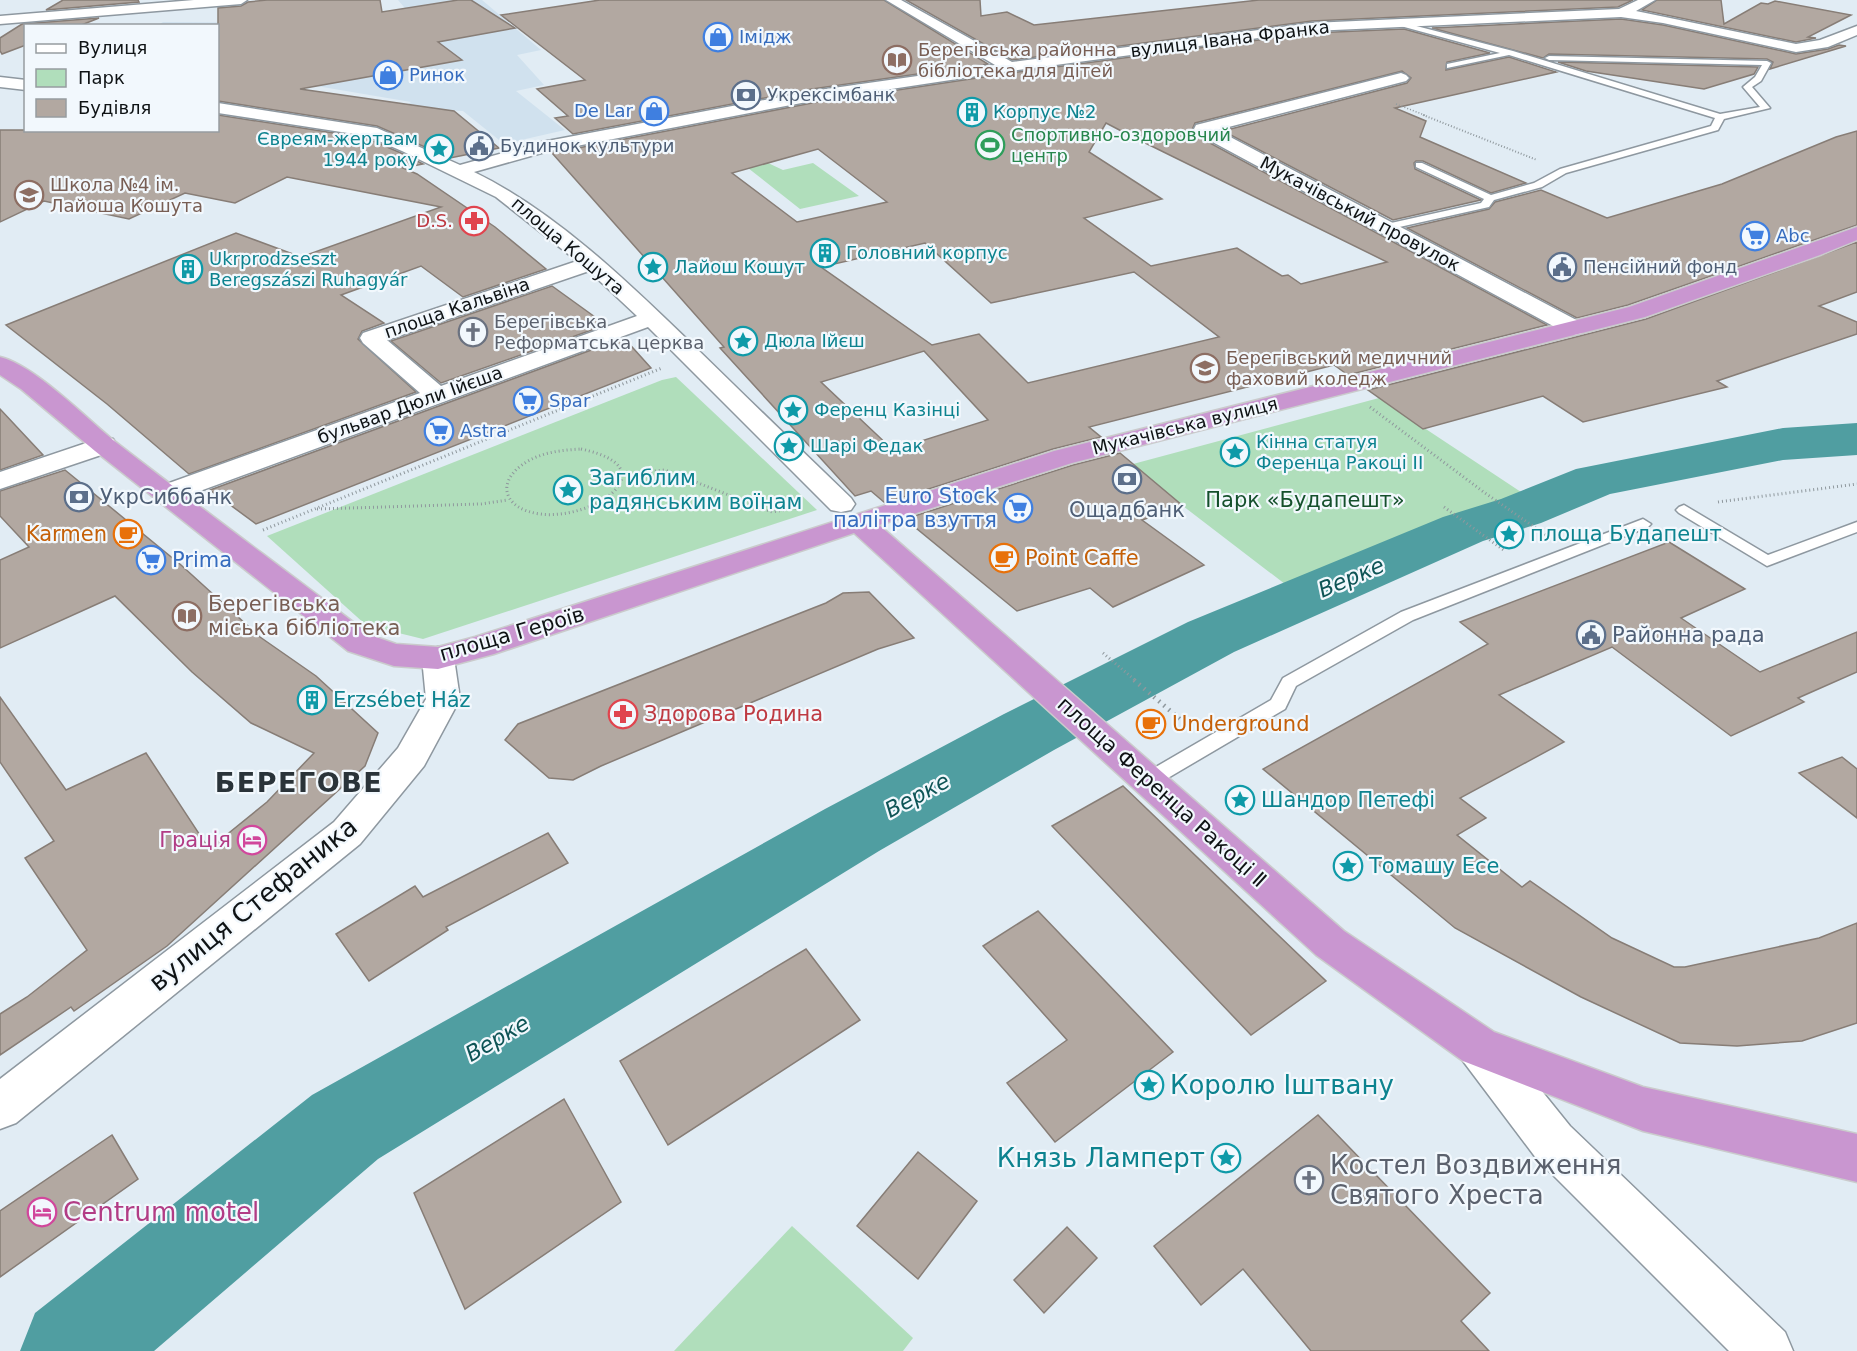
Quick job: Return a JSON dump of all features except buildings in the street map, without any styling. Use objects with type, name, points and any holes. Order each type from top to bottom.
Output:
[{"type":"highway","name":"Мукачівська вулиця","points":[[850,513],[1637,312],[1813,251],[1857,233]]},
{"type":"highway","name":"площа Героїв","points":[[0,364],[30,384],[104,445],[359,643],[394,655],[438,658],[483,646],[850,513]]},
{"type":"highway","name":"площа Ференца Ракоці Ⅱ","points":[[850,513],[1330,943],[1479,1047],[1643,1109],[1857,1158]]},
{"type":"street","points":[[0,20],[241,0]]},
{"type":"street","points":[[892,0],[1010,67]]},
{"type":"street","name":"вулиця Івана Франка","points":[[459,171],[569,142],[812,96],[1010,67],[1312,27],[1621,13],[1649,0]]},
{"type":"street","points":[[1621,13],[1663,19],[1796,48],[1823,44],[1857,30]]},
{"type":"street","name":"Мукачівський провулок","points":[[1401,78],[1202,129],[1574,328]]},
{"type":"street","points":[[0,82],[24,85]]},
{"type":"street","name":"площа Кошута","points":[[219,108],[371,132],[503,193],[592,263],[694,359]]},
{"type":"street","name":"площа Кальвіна","points":[[437,395],[371,338],[592,263]]},
{"type":"street","name":"бульвар Дюли Ійєша","points":[[168,493],[652,318]]},
{"type":"street","points":[[694,359],[850,513]]},
{"type":"street","points":[[0,481],[104,445]]},
{"type":"street","name":"вулиця Стефаника","points":[[0,1107],[347,833],[411,757],[443,699],[438,658]]},
{"type":"street","name":"площа Ференца Ракоці Ⅱ","points":[[1479,1047],[1553,1142],[1766,1351]]},
{"type":"lane","points":[[1400,23],[1510,53],[1526,58],[1720,117],[1766,108],[1747,87],[1758,79],[1767,63],[1526,58]]},
{"type":"lane","points":[[1450,66],[1510,53]]},
{"type":"lane","points":[[1386,228],[1485,205],[1490,198],[1538,185],[1563,171],[1715,128],[1720,117]]},
{"type":"lane","points":[[1419,165],[1490,198]]},
{"type":"lane","points":[[1684,510],[1767,561],[1857,527]]},
{"type":"lane","points":[[1143,775],[1278,704],[1288,682],[1407,616],[1643,524]]},
{"type":"path","points":[[1359,89],[1563,171]]},
{"type":"path","points":[[231,542],[660,369],[694,359]]},
{"type":"path","points":[[1342,386],[1530,524]]},
{"type":"path","points":[[572,450],[598,452],[610,457],[619,465],[623,474],[620,485],[610,496],[594,506],[575,513],[534,514],[518,508],[508,500],[504,490],[511,474],[528,460],[545,454],[572,450]]},
{"type":"path","points":[[623,474],[665,470],[772,512],[803,507]]},
{"type":"path","points":[[1684,510],[1702,503],[1755,499],[1857,484]]},
{"type":"path","points":[[315,509],[481,504],[508,500]]},
{"type":"path","points":[[1444,507],[1486,537]]},
{"type":"path","points":[[1103,653],[1187,726]]},
{"type":"shaded area","name":"Ринок","points":[[398,0],[482,0],[541,50],[517,55],[544,85],[516,91],[565,130],[504,144],[463,111],[403,108],[411,102],[275,79],[226,98],[219,97],[219,84],[250,71],[265,61],[219,51],[232,43],[219,43],[219,24],[160,24],[163,22],[288,23],[409,13]]},
{"type":"green space","points":[[768,163],[783,170],[813,163],[859,196],[800,209],[748,168]]},
{"type":"green space","points":[[676,377],[817,510],[423,639],[366,625],[267,536],[662,380]]},
{"type":"green space","name":"Парк «Будапешт»","points":[[1379,398],[1524,494],[1505,500],[1294,591],[1183,506],[1133,464]]},
{"type":"green space","points":[[792,1226],[913,1338],[903,1351],[674,1351]]},
{"type":"waterway","name":"Верке","points":[[73,1351],[345,1127],[852,830],[1029,732],[1211,637],[1463,529],[1521,511],[1595,481],[1783,444],[1857,439]]},
{"type":"place","name":"Імідж","points":[[718,37]]},
{"type":"place","name":"Берегівська районна бібліотека для дітей","points":[[897,60]]},
{"type":"place","name":"Ринок","points":[[388,75]]},
{"type":"place","name":"Укрексімбанк","points":[[746,95]]},
{"type":"place","name":"De Lar","points":[[654,111]]},
{"type":"place","name":"Корпус №2","points":[[972,112]]},
{"type":"place","name":"Спортивно-оздоровчий центр","points":[[990,145]]},
{"type":"place","name":"Будинок культури","points":[[479,146]]},
{"type":"place","name":"Євреям-жертвам 1944 року","points":[[439,149]]},
{"type":"place","name":"Школа №4 ім. Лайоша Кошута","points":[[29,195]]},
{"type":"place","name":"D.S.","points":[[474,221]]},
{"type":"place","name":"Abc","points":[[1755,236]]},
{"type":"place","name":"Головний корпус","points":[[825,253]]},
{"type":"place","name":"Лайош Кошут","points":[[653,267]]},
{"type":"place","name":"Пенсійний фонд","points":[[1562,267]]},
{"type":"place","name":"Ukrprodzseszt Beregszászi Ruhagyár","points":[[188,269]]},
{"type":"place","name":"Берегівська Реформатська церква","points":[[473,332]]},
{"type":"place","name":"Дюла Ійєш","points":[[743,341]]},
{"type":"place","name":"Берегівський медичний фаховий коледж","points":[[1205,368]]},
{"type":"place","name":"Spar","points":[[528,401]]},
{"type":"place","name":"Ференц Казінці","points":[[793,410]]},
{"type":"place","name":"Astra","points":[[439,431]]},
{"type":"place","name":"Шарі Федак","points":[[789,446]]},
{"type":"place","name":"Кінна статуя Ференца Ракоці II","points":[[1235,452]]},
{"type":"place","name":"Ощадбанк","points":[[1127,479]]},
{"type":"place","name":"Загиблим радянським воїнам","points":[[568,490]]},
{"type":"place","name":"УкрСиббанк","points":[[79,497]]},
{"type":"place","name":"Euro Stock палітра взуття","points":[[1018,508]]},
{"type":"place","name":"Karmen","points":[[128,534]]},
{"type":"place","name":"площа Будапешт","points":[[1509,534]]},
{"type":"place","name":"Point Caffe","points":[[1004,558]]},
{"type":"place","name":"Prima","points":[[151,560]]},
{"type":"place","name":"Берегівська міська бібліотека","points":[[187,616]]},
{"type":"place","name":"Районна рада","points":[[1591,635]]},
{"type":"place","name":"Erzsébet Ház","points":[[312,700]]},
{"type":"place","name":"Здорова Родина","points":[[623,714]]},
{"type":"place","name":"Underground","points":[[1151,724]]},
{"type":"place","name":"Шандор Петефі","points":[[1240,800]]},
{"type":"place","name":"Грація","points":[[252,840]]},
{"type":"place","name":"Томашу Есе","points":[[1348,866]]},
{"type":"place","name":"Королю Іштвану","points":[[1149,1085]]},
{"type":"place","name":"Князь Ламперт","points":[[1226,1158]]},
{"type":"place","name":"Костел Воздвиження Святого Хреста","points":[[1309,1180]]},
{"type":"place","name":"Centrum motel","points":[[42,1212]]},
{"type":"district","name":"БЕРЕГОВЕ","points":[[299,783]]}]
